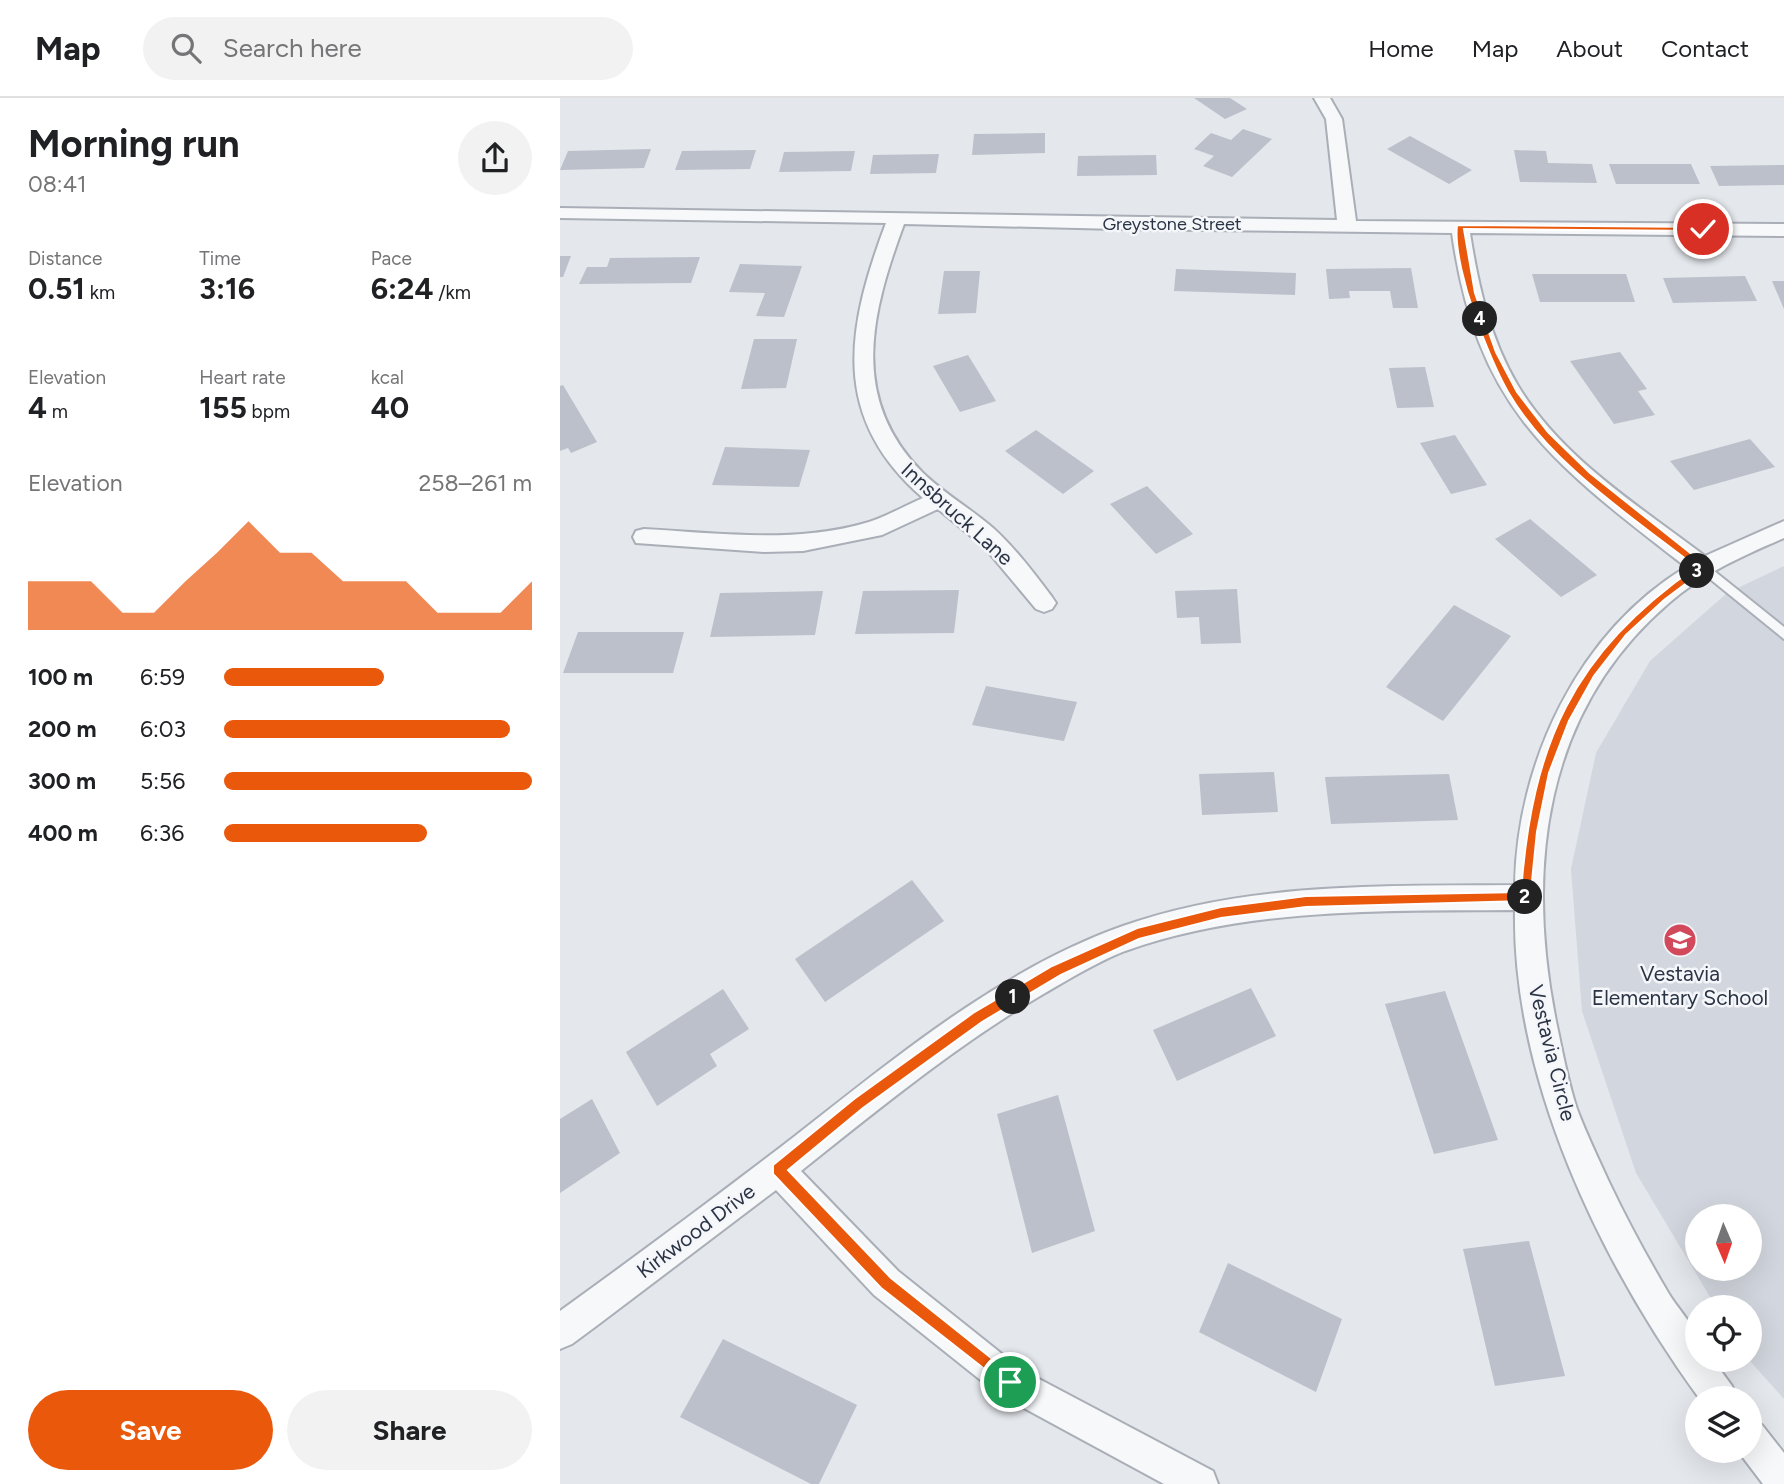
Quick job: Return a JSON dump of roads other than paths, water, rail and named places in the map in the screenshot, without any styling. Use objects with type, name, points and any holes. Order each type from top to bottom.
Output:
[{"type":"street","points":[[1322,98],[1334,119],[1347,225]]},
{"type":"street","name":"Greystone Street","points":[[560,213],[1784,230]]},
{"type":"street","name":"Innsbruck Lane","points":[[897,219],[871,299],[863,337],[862,377],[873,420],[883,441],[916,479],[1010,558],[1044,603]]},
{"type":"street","points":[[1460,226],[1471,293],[1492,352],[1513,393],[1545,435],[1587,476],[1703,567]]},
{"type":"street","points":[[643,537],[764,544],[803,543],[874,528],[940,499]]},
{"type":"street","name":"Vestavia Circle","points":[[1711,1386],[1684,1350],[1611,1225],[1561,1106],[1534,996],[1526,897],[1534,820],[1544,773],[1564,720],[1591,673],[1623,632],[1660,597],[1703,567],[1784,530]]},
{"type":"street","name":"Kirkwood Drive","points":[[560,1332],[778,1169],[858,1103],[978,1018],[1056,971],[1137,934],[1221,913],[1306,901],[1526,897]]},
{"type":"street","points":[[778,1169],[886,1283],[1010,1382],[1200,1484]]},
{"type":"street","points":[[1762,1454],[1781,1482]]},
{"type":"lane","points":[[1703,567],[1784,634]]},
{"type":"place","name":"Vestavia Elementary School","points":[[1680,940]]}]
